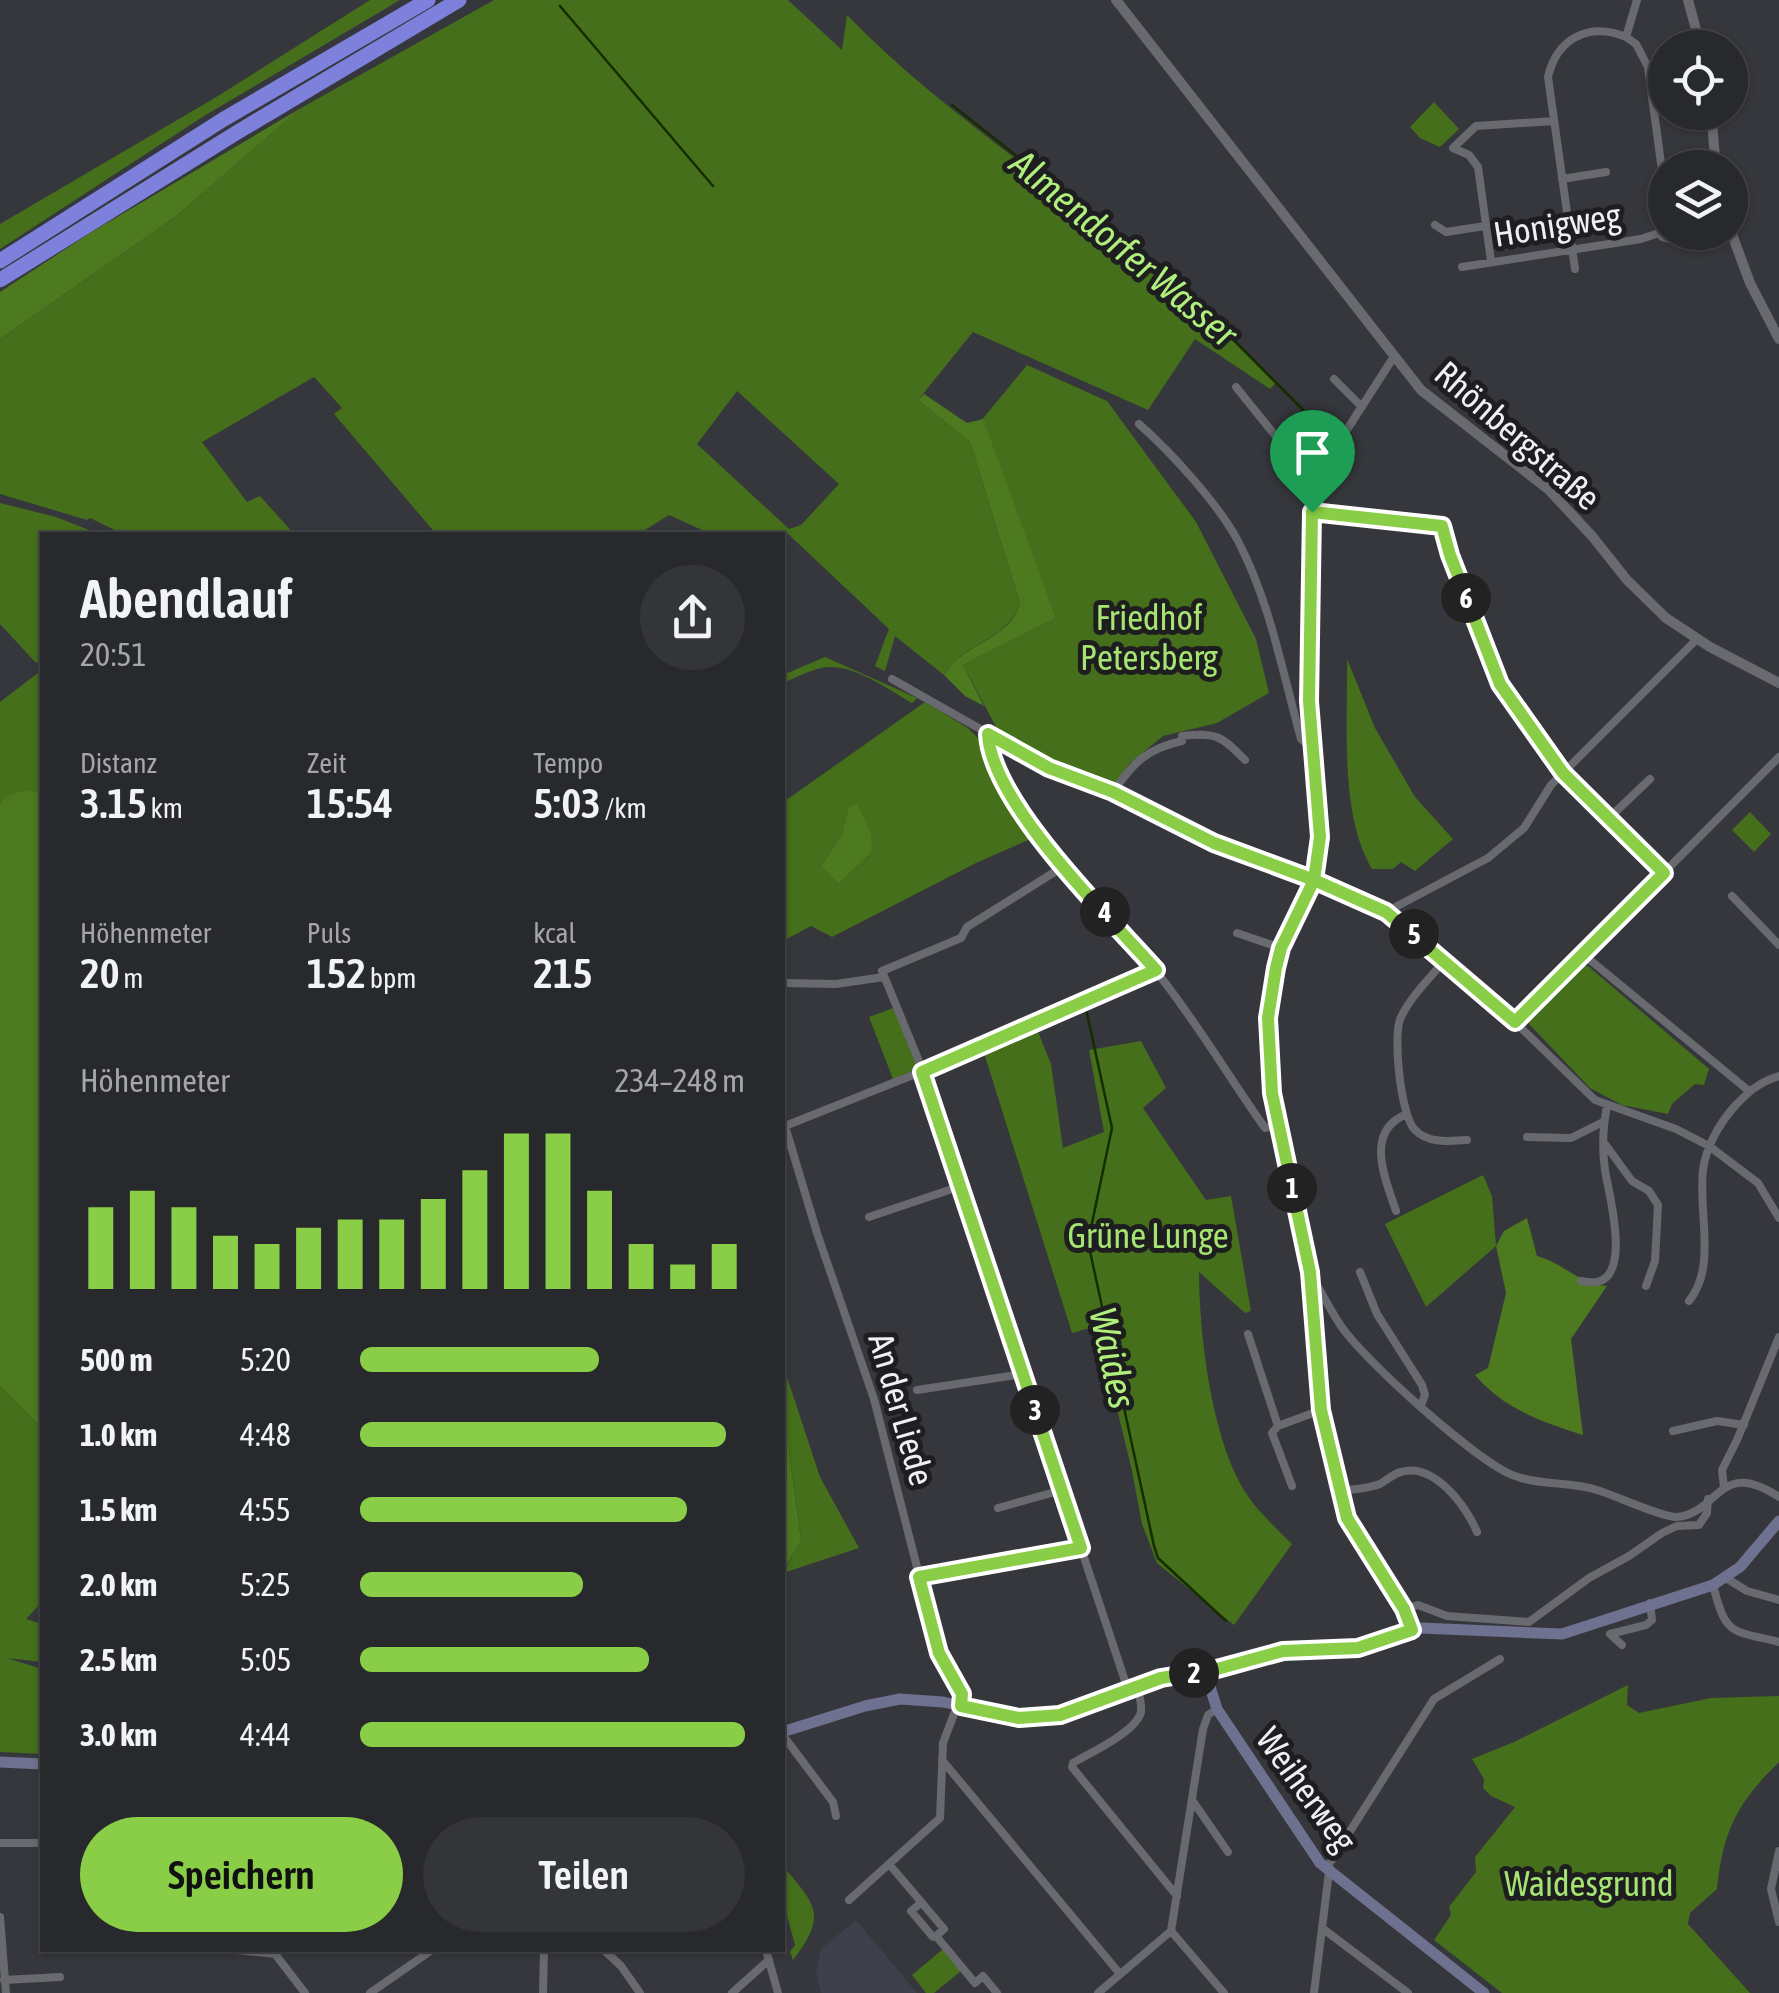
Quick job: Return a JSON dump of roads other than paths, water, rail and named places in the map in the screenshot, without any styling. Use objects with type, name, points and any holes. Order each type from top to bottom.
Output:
[{"type":"highway","points":[[0,260],[224,119],[428,0]]},
{"type":"highway","points":[[0,280],[236,132],[459,0]]},
{"type":"main road","points":[[785,1732],[889,1700],[922,1699],[1011,1717],[1050,1716],[1086,1708],[1161,1678],[1283,1651],[1358,1648],[1412,1630],[1446,1627],[1562,1634],[1713,1585],[1740,1567],[1779,1522]]},
{"type":"main road","name":"Weiherweg","points":[[1206,1671],[1217,1709],[1313,1854],[1484,1993]]},
{"type":"main road","points":[[0,1762],[40,1764]]},
{"type":"street","name":"Rhönbergstraße","points":[[1116,0],[1393,358],[1440,408],[1548,489],[1646,600],[1697,639],[1779,684]]},
{"type":"street","points":[[1626,38],[1637,0]]},
{"type":"street","points":[[1688,0],[1696,30]]},
{"type":"street","points":[[1574,269],[1548,77],[1557,52],[1579,34],[1598,30],[1636,44],[1648,67],[1659,150]]},
{"type":"street","points":[[1491,262],[1478,168],[1468,155],[1453,148],[1476,126],[1554,121]]},
{"type":"street","points":[[1562,179],[1606,172]]},
{"type":"street","points":[[1435,225],[1446,232],[1486,226]]},
{"type":"street","name":"Honigweg","points":[[1462,267],[1648,236]]},
{"type":"street","points":[[1738,250],[1750,283],[1778,334]]},
{"type":"street","points":[[1393,358],[1316,478],[1309,701],[1320,837],[1314,880],[1281,948],[1268,1018],[1272,1093],[1310,1272],[1321,1410],[1340,1491],[1347,1518],[1404,1609],[1412,1630]]},
{"type":"street","points":[[1334,379],[1362,406]]},
{"type":"street","points":[[1236,387],[1294,459],[1316,478]]},
{"type":"street","points":[[1140,424],[1227,522],[1240,544],[1261,598],[1301,740],[1313,748]]},
{"type":"street","points":[[1312,512],[1442,526],[1500,684],[1563,773],[1664,873]]},
{"type":"street","points":[[1386,912],[1488,858],[1530,822],[1546,792],[1563,773],[1697,639]]},
{"type":"street","points":[[892,679],[1049,768],[1113,792],[1214,843],[1386,912],[1515,1022],[1585,1092],[1606,1106],[1676,1128],[1710,1146],[1758,1183],[1779,1218]]},
{"type":"street","points":[[988,734],[993,764],[1030,825],[1156,970],[1265,1128],[1278,1125]]},
{"type":"street","points":[[1113,792],[1134,764],[1155,747],[1182,741],[1182,736],[1222,736],[1245,760]]},
{"type":"street","points":[[1515,1022],[1779,757]]},
{"type":"street","points":[[1608,819],[1650,779]]},
{"type":"street","points":[[1064,866],[966,928],[961,938],[882,971],[922,1072],[1081,1548],[1141,1708],[1139,1717],[1117,1738],[1072,1767],[1177,1896]]},
{"type":"street","points":[[1732,896],[1779,945]]},
{"type":"street","points":[[1237,933],[1281,948]]},
{"type":"street","points":[[1584,955],[1749,1091]]},
{"type":"street","points":[[1444,961],[1401,1016],[1397,1047],[1407,1114],[1414,1130],[1432,1140],[1467,1140]]},
{"type":"street","points":[[922,1072],[1156,970]]},
{"type":"street","points":[[785,983],[836,984],[884,977]]},
{"type":"street","name":"An der Liede","points":[[922,1072],[785,1126],[874,1399],[939,1653],[962,1694],[959,1706]]},
{"type":"street","points":[[1688,1301],[1702,1279],[1703,1169],[1710,1146],[1725,1117],[1749,1091],[1779,1076]]},
{"type":"street","points":[[1581,1281],[1598,1282],[1606,1278],[1614,1258],[1617,1220],[1604,1168],[1606,1106]]},
{"type":"street","points":[[1396,1211],[1379,1156],[1383,1136],[1398,1117],[1407,1114]]},
{"type":"street","points":[[1527,1137],[1571,1138],[1604,1122]]},
{"type":"street","points":[[1604,1144],[1632,1182],[1649,1191],[1658,1205],[1655,1261],[1646,1286]]},
{"type":"street","points":[[868,1217],[961,1186]]},
{"type":"street","points":[[1310,1272],[1342,1328],[1421,1405],[1484,1459],[1516,1476],[1580,1484],[1671,1517],[1690,1512],[1735,1484],[1753,1484],[1779,1497]]},
{"type":"street","points":[[1360,1272],[1377,1314],[1422,1385],[1421,1405]]},
{"type":"street","points":[[1248,1334],[1278,1426]]},
{"type":"street","points":[[1724,1488],[1720,1474],[1779,1337]]},
{"type":"street","points":[[917,1390],[1023,1374]]},
{"type":"street","points":[[1292,1486],[1272,1433],[1278,1426],[1321,1410]]},
{"type":"street","points":[[1672,1431],[1717,1420],[1744,1425]]},
{"type":"street","points":[[1340,1491],[1370,1487],[1412,1470],[1456,1494],[1477,1532]]},
{"type":"street","points":[[998,1508],[1062,1490]]},
{"type":"street","points":[[1404,1609],[1423,1606],[1447,1616],[1528,1622],[1662,1533],[1677,1526],[1699,1525],[1707,1513],[1708,1499]]},
{"type":"street","points":[[919,1577],[1081,1548]]},
{"type":"street","points":[[1726,1578],[1747,1592],[1779,1600]]},
{"type":"street","points":[[1713,1585],[1721,1616],[1734,1631],[1779,1642]]},
{"type":"street","points":[[1622,1645],[1610,1634],[1652,1620],[1650,1603]]},
{"type":"street","points":[[1314,1993],[1328,1870],[1434,1700],[1500,1659]]},
{"type":"street","points":[[849,1900],[940,1818],[945,1735],[959,1706]]},
{"type":"street","points":[[1098,1993],[1172,1931],[1206,1721],[1217,1709]]},
{"type":"street","points":[[785,1737],[832,1802],[836,1816]]},
{"type":"street","points":[[942,1760],[1120,1974]]},
{"type":"street","points":[[1192,1800],[1228,1852]]},
{"type":"street","points":[[0,1844],[40,1843]]},
{"type":"street","points":[[1779,1851],[1771,1890],[1779,1922]]},
{"type":"street","points":[[889,1864],[944,1929],[936,1936],[975,1983]]},
{"type":"street","points":[[0,1917],[6,1993]]},
{"type":"street","points":[[1322,1928],[1408,1993]]},
{"type":"street","points":[[1172,1931],[1224,1993]]},
{"type":"street","points":[[273,1952],[305,1993]]},
{"type":"street","points":[[370,1993],[429,1952]]},
{"type":"street","points":[[543,1993],[544,1952]]},
{"type":"street","points":[[606,1952],[622,1966],[640,1993]]},
{"type":"street","points":[[732,1993],[767,1955]]},
{"type":"street","points":[[767,1955],[778,1993]]},
{"type":"street","points":[[980,1993],[972,1984],[983,1976],[997,1993]]},
{"type":"street","points":[[2,1980],[60,1977]]},
{"type":"waterway","points":[[560,6],[713,186]]},
{"type":"waterway","name":"Almendorfer Wasser","points":[[952,105],[1176,282],[1332,439]]},
{"type":"waterway","name":"Waides","points":[[1086,1009],[1112,1128],[1088,1242],[1154,1546],[1158,1558],[1226,1621]]},
{"type":"park label","name":"Friedhof Petersberg","points":[[1149,637]]},
{"type":"park label","name":"Grüne Lunge","points":[[1148,1235]]},
{"type":"park label","name":"Waidesgrund","points":[[1589,1883]]}]
